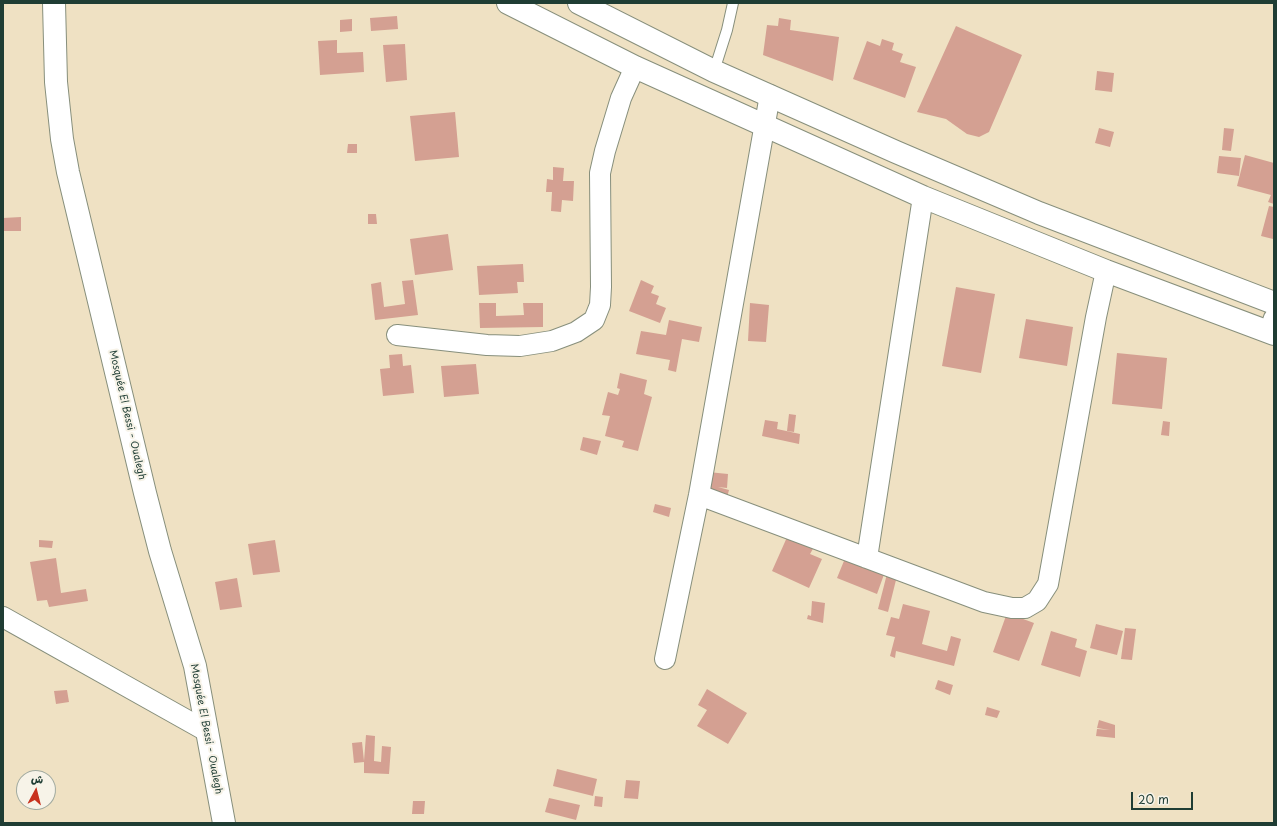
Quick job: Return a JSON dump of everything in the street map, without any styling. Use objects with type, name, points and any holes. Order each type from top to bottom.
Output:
[{"type":"main road","name":"Mosquée El Bessi - Oualegh","points":[[54,3],[56,82],[62,139],[68,172],[151,515],[195,666],[224,823]]},
{"type":"main road","points":[[508,3],[635,67],[923,197],[1106,272],[1272,328]]},
{"type":"main road","points":[[579,3],[714,71],[896,152],[1039,212],[1274,303]]},
{"type":"street","points":[[397,335],[487,345],[520,346],[552,341],[576,332],[594,320],[600,305],[600,173],[621,98],[635,67]]},
{"type":"street","points":[[665,658],[699,495],[770,95]]},
{"type":"street","points":[[868,558],[923,197]]},
{"type":"street","points":[[699,495],[984,602],[1012,608],[1025,608],[1037,600],[1048,584],[1096,317],[1106,272]]},
{"type":"street","points":[[3,617],[208,732]]},
{"type":"lane","points":[[714,71],[727,30],[733,3]]},
{"type":"building","points":[[397,16],[398,29],[371,31],[370,18]]},
{"type":"building","points":[[779,18],[791,20],[790,30],[839,37],[833,81],[763,55],[767,25],[778,26]]},
{"type":"building","points":[[352,19],[352,31],[340,32],[340,20]]},
{"type":"building","points":[[956,26],[1022,55],[989,132],[979,137],[967,134],[946,119],[917,112]]},
{"type":"building","points":[[882,39],[894,43],[892,50],[903,54],[900,62],[916,67],[905,98],[853,79],[867,41],[880,46]]},
{"type":"building","points":[[337,40],[337,53],[363,52],[364,72],[320,75],[318,41]]},
{"type":"building","points":[[405,44],[407,80],[386,82],[383,45]]},
{"type":"building","points":[[1097,71],[1114,73],[1112,92],[1095,90]]},
{"type":"building","points":[[455,112],[459,157],[415,161],[410,116]]},
{"type":"building","points":[[1099,128],[1114,132],[1110,147],[1095,143]]},
{"type":"building","points":[[1224,128],[1234,129],[1231,151],[1222,150]]},
{"type":"building","points":[[348,144],[357,144],[357,153],[347,153]]},
{"type":"building","points":[[1245,155],[1274,163],[1274,204],[1268,202],[1271,195],[1237,186]]},
{"type":"building","points":[[1219,156],[1241,158],[1239,176],[1217,173]]},
{"type":"building","points":[[553,167],[564,168],[563,181],[574,181],[573,201],[562,200],[561,212],[551,211],[552,192],[546,192],[547,179],[553,180]]},
{"type":"building","points":[[1269,206],[1274,207],[1273,239],[1261,236]]},
{"type":"building","points":[[368,214],[376,214],[377,224],[368,224]]},
{"type":"building","points":[[21,217],[21,231],[3,231],[3,218]]},
{"type":"building","points":[[448,234],[453,270],[415,275],[410,239]]},
{"type":"building","points":[[523,264],[524,282],[517,282],[518,293],[479,295],[477,266]]},
{"type":"building","points":[[413,280],[418,315],[375,320],[371,284],[381,282],[384,307],[405,304],[402,281]]},
{"type":"building","points":[[641,280],[654,286],[651,293],[659,296],[656,304],[666,308],[660,323],[629,311]]},
{"type":"building","points":[[956,287],[995,294],[981,373],[942,366]]},
{"type":"building","points":[[479,303],[496,303],[496,316],[524,315],[523,303],[543,303],[543,327],[480,328]]},
{"type":"building","points":[[750,303],[769,305],[766,342],[748,341]]},
{"type":"building","points":[[1026,319],[1073,327],[1067,366],[1019,358]]},
{"type":"building","points":[[669,320],[702,327],[699,342],[682,339],[676,372],[668,370],[670,360],[636,354],[641,331],[666,335]]},
{"type":"building","points":[[1117,353],[1167,358],[1162,409],[1112,404]]},
{"type":"building","points":[[402,354],[403,366],[411,365],[414,393],[383,396],[380,369],[390,368],[389,355]]},
{"type":"building","points":[[476,364],[479,394],[444,397],[441,366]]},
{"type":"building","points":[[620,373],[647,380],[644,394],[652,397],[638,451],[622,447],[624,441],[605,436],[610,416],[602,415],[608,392],[618,395],[620,389],[617,388]]},
{"type":"building","points":[[789,414],[796,415],[794,432],[787,431]]},
{"type":"building","points":[[765,420],[778,422],[777,429],[800,434],[799,444],[762,436]]},
{"type":"building","points":[[1163,421],[1170,422],[1169,436],[1161,435]]},
{"type":"building","points":[[583,437],[601,441],[597,455],[580,450]]},
{"type":"building","points":[[708,472],[728,474],[727,488],[718,487],[729,490],[726,501],[704,494]]},
{"type":"building","points":[[655,504],[671,508],[669,517],[653,512]]},
{"type":"building","points":[[788,535],[814,547],[810,554],[822,559],[809,588],[772,571]]},
{"type":"building","points":[[39,540],[53,541],[52,548],[39,547]]},
{"type":"building","points":[[275,540],[280,572],[253,575],[248,544]]},
{"type":"building","points":[[848,551],[887,566],[877,594],[837,578]]},
{"type":"building","points":[[56,558],[61,593],[86,589],[88,601],[49,607],[47,600],[37,601],[30,562]]},
{"type":"building","points":[[889,566],[899,568],[888,612],[878,609]]},
{"type":"building","points":[[237,578],[242,607],[220,610],[215,582]]},
{"type":"building","points":[[812,601],[825,603],[823,623],[807,619],[808,615],[811,616]]},
{"type":"building","points":[[903,604],[930,611],[922,644],[947,651],[951,636],[961,639],[954,666],[896,651],[895,658],[890,656],[895,637],[886,635],[891,617],[899,619]]},
{"type":"building","points":[[1007,613],[1034,623],[1019,661],[993,652]]},
{"type":"building","points":[[1096,624],[1123,631],[1117,655],[1090,648]]},
{"type":"building","points":[[1125,628],[1136,629],[1132,660],[1121,659]]},
{"type":"building","points":[[1051,631],[1077,639],[1075,647],[1087,651],[1080,677],[1041,665]]},
{"type":"building","points":[[938,680],[953,685],[950,695],[935,689]]},
{"type":"building","points":[[707,689],[747,713],[728,744],[697,726],[707,710],[698,705]]},
{"type":"building","points":[[67,690],[69,702],[56,704],[54,691]]},
{"type":"building","points":[[987,707],[1000,711],[997,718],[985,715]]},
{"type":"building","points":[[1099,720],[1115,725],[1115,738],[1096,736],[1097,729],[1110,730],[1097,728]]},
{"type":"building","points":[[366,735],[375,736],[374,761],[381,762],[382,746],[391,747],[389,774],[364,773],[364,762],[354,763],[352,743],[362,742],[364,761]]},
{"type":"building","points":[[557,769],[597,779],[593,796],[553,786]]},
{"type":"building","points":[[626,780],[640,781],[638,799],[624,798]]},
{"type":"building","points":[[595,796],[603,797],[602,807],[594,806]]},
{"type":"building","points":[[549,798],[580,805],[576,820],[545,812]]},
{"type":"building","points":[[413,801],[425,801],[424,814],[412,814]]}]
